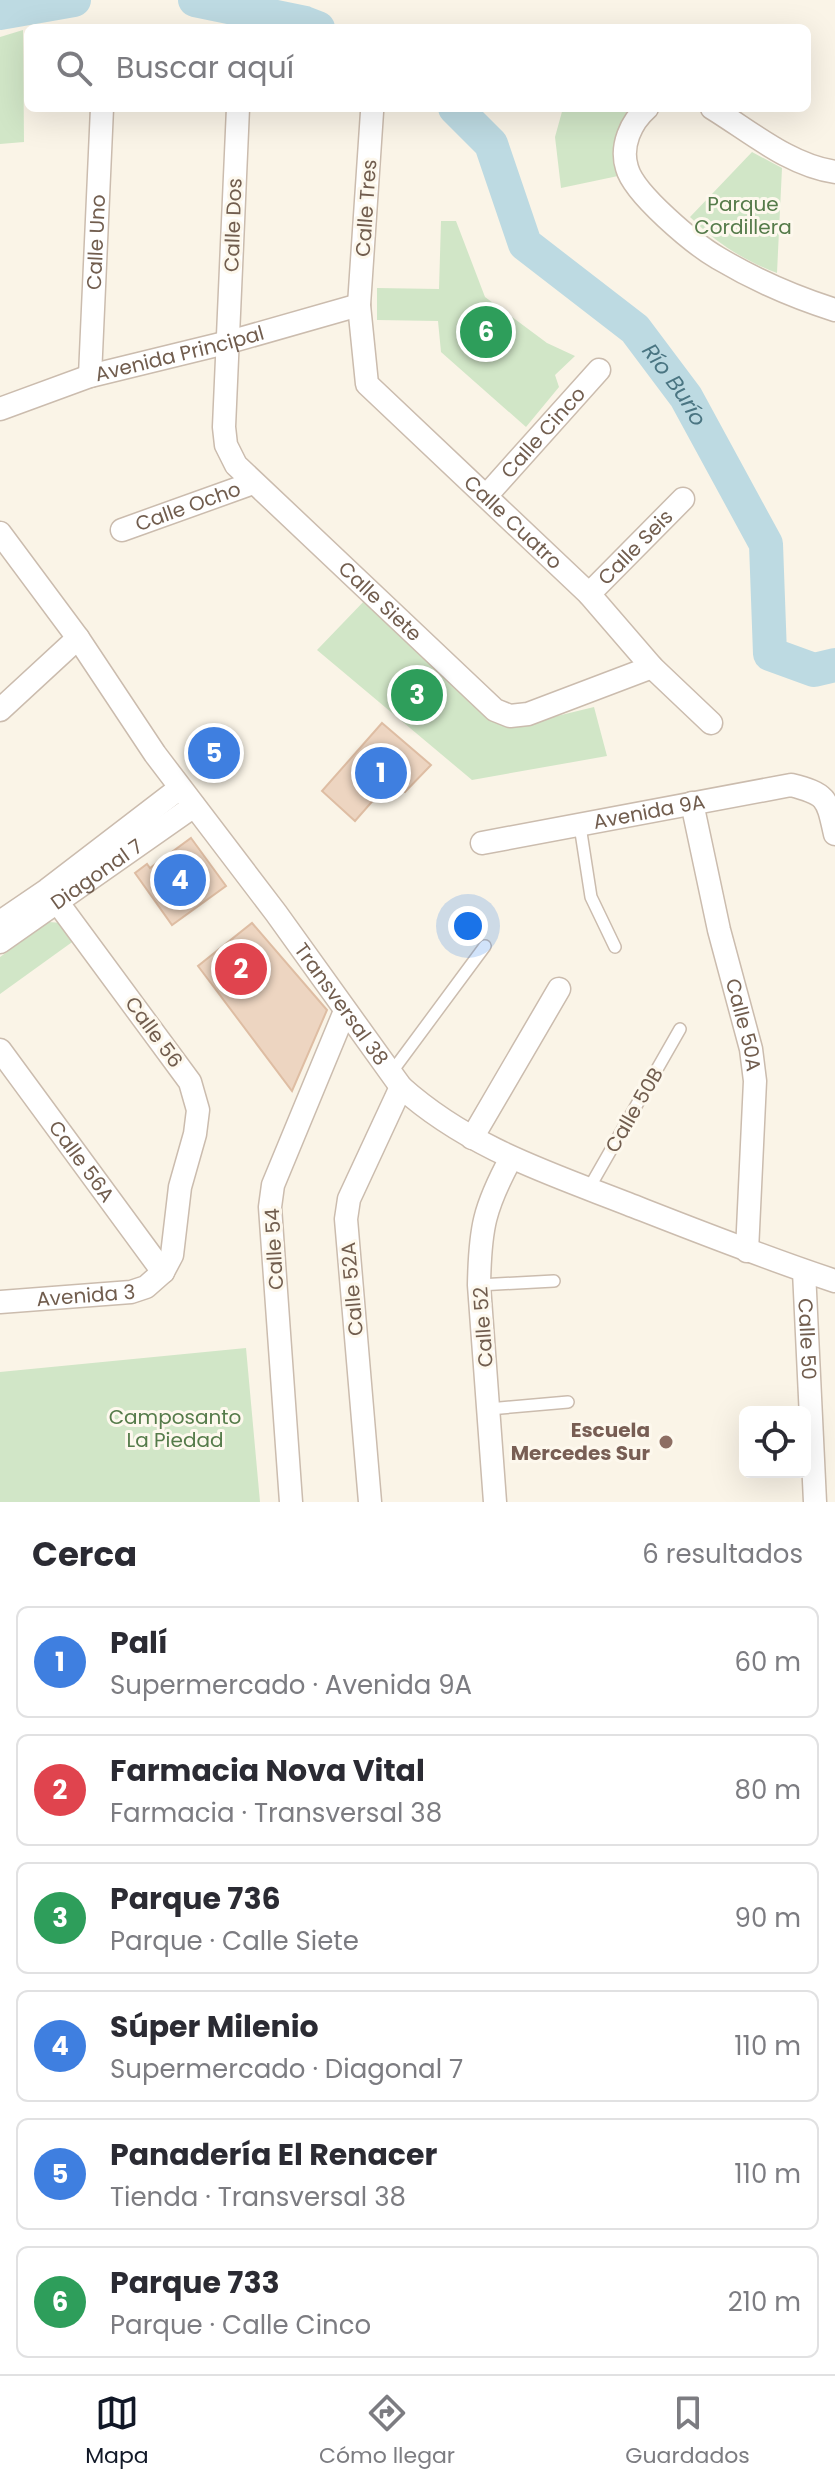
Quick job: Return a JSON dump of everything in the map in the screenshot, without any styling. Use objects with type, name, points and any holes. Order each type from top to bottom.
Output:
[{"type":"street","name":"Calle Uno","points":[[90,376],[102,112]]},
{"type":"street","name":"Calle Dos","points":[[229,342],[238,112]]},
{"type":"street","name":"Calle Tres","points":[[359,305],[372,112]]},
{"type":"street","points":[[644,112],[633,125],[625,143],[626,167],[636,186],[675,224],[715,256],[798,299],[835,310]]},
{"type":"street","points":[[718,112],[809,167],[835,172]]},
{"type":"street","name":"Avenida Principal","points":[[0,409],[90,376],[229,342],[359,305]]},
{"type":"street","name":"Calle Cuatro","points":[[359,305],[367,384],[589,594],[652,667],[711,723]]},
{"type":"street","name":"Calle Siete","points":[[229,342],[226,445],[236,465],[495,710],[510,716],[528,714],[652,667]]},
{"type":"street","name":"Calle Cinco","points":[[487,495],[599,370]]},
{"type":"street","name":"Calle Ocho","points":[[122,530],[253,483]]},
{"type":"street","name":"Calle Seis","points":[[589,594],[683,499]]},
{"type":"street","name":"Transversal 38","points":[[0,533],[78,638],[155,754],[276,913],[396,1080],[426,1109],[511,1158],[747,1251],[835,1281]]},
{"type":"street","points":[[0,710],[78,638]]},
{"type":"street","name":"Avenida 9A","points":[[482,843],[791,785],[818,792],[829,808],[835,834]]},
{"type":"street","name":"Diagonal 7","points":[[0,942],[52,896],[187,797]]},
{"type":"street","name":"Calle 50A","points":[[692,803],[719,930],[751,1049],[755,1081],[747,1251]]},
{"type":"street","name":"Diagonal 7","points":[[0,922],[52,896]]},
{"type":"street","name":"Calle 56","points":[[52,896],[190,1082],[198,1110],[195,1134],[180,1187],[172,1255],[163,1272]]},
{"type":"street","points":[[472,1138],[559,989]]},
{"type":"street","name":"Calle 54","points":[[291,1502],[270,1207],[273,1185],[345,1011]]},
{"type":"street","name":"Calle 56A","points":[[0,1050],[163,1272]]},
{"type":"street","name":"Calle 52A","points":[[370,1502],[346,1219],[349,1199],[396,1080]]},
{"type":"street","name":"Calle 52","points":[[495,1502],[479,1285],[482,1223],[491,1196],[511,1158]]},
{"type":"street","name":"Calle 50","points":[[804,1271],[815,1502]]},
{"type":"street","name":"Avenida 3","points":[[7,1301],[131,1292],[146,1287],[163,1272]]},
{"type":"street","points":[[0,1280],[7,1301]]},
{"type":"lane","points":[[580,826],[591,897],[615,947]]},
{"type":"lane","points":[[396,1080],[485,946]]},
{"type":"lane","name":"Calle 50B","points":[[588,1190],[680,1029]]},
{"type":"lane","points":[[479,1285],[554,1281]]},
{"type":"lane","points":[[489,1409],[568,1402]]},
{"type":"green space","points":[[23,30],[24,142],[0,144],[0,37]]},
{"type":"green space","points":[[562,112],[627,112],[617,141],[618,176],[561,188],[555,137]]},
{"type":"green space","name":"Parque Cordillera","points":[[752,152],[782,168],[777,273],[730,250],[690,217]]},
{"type":"green space","points":[[441,221],[456,221],[485,297],[547,343],[575,356],[555,375],[559,387],[526,427],[441,352],[438,321],[377,320],[377,288],[439,289]]},
{"type":"green space","points":[[367,598],[516,726],[594,707],[607,756],[472,780],[317,650]]},
{"type":"green space","points":[[49,922],[62,923],[75,940],[0,994],[0,957]]},
{"type":"green space","name":"Camposanto La Piedad","points":[[246,1348],[260,1502],[0,1502],[0,1372]]},
{"type":"building","points":[[382,723],[431,765],[405,792],[390,781],[355,821],[322,791]]},
{"type":"building","points":[[191,838],[226,886],[172,925],[135,873],[147,864],[150,868]]},
{"type":"building","points":[[252,923],[327,1010],[292,1091],[198,966]]},
{"type":"waterway","points":[[3,12],[6,0]]},
{"type":"waterway","name":"Río Burío","points":[[0,13],[74,0]]},
{"type":"waterway","name":"Río Burío","points":[[195,0],[308,24]]},
{"type":"waterway","name":"Río Burío","points":[[459,112],[491,144],[525,244],[635,329],[686,397],[766,544],[770,654],[814,670],[835,665]]},
{"type":"place","name":"Parque 733","points":[[486,332]]},
{"type":"place","name":"Parque 736","points":[[417,695]]},
{"type":"place","name":"Panadería El Renacer","points":[[214,753]]},
{"type":"place","name":"Palí","points":[[381,773]]},
{"type":"place","name":"Súper Milenio","points":[[180,880]]},
{"type":"place","name":"Farmacia Nova Vital","points":[[241,969]]},
{"type":"place","name":"Escuela Mercedes Sur","points":[[666,1442]]}]
